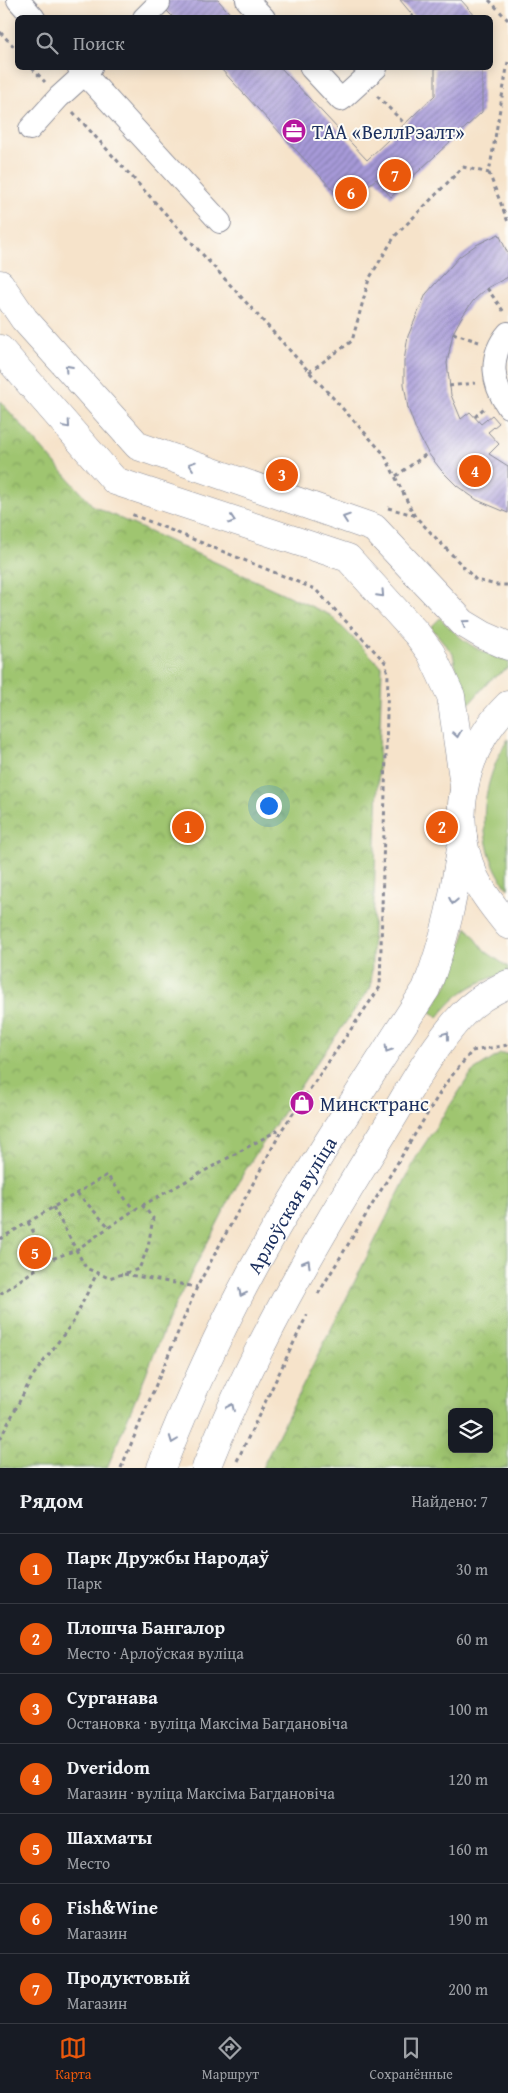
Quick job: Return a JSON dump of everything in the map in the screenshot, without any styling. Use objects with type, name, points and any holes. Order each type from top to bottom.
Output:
[{"type":"main road","points":[[0,284],[24,319],[138,446],[374,528],[462,623],[508,646]]},
{"type":"main road","points":[[0,349],[115,481],[348,558],[417,634],[431,653],[451,696],[464,785],[462,809],[463,836],[476,878],[491,905],[508,925]]},
{"type":"main road","points":[[464,785],[481,740],[508,705]]},
{"type":"main road","name":"Арлоўская вуліца","points":[[162,1468],[185,1409],[252,1271],[287,1210],[426,989],[440,955],[453,904],[463,836]]},
{"type":"main road","name":"Арлоўская вуліца","points":[[206,1468],[223,1423],[261,1344],[356,1178],[428,1061],[462,1015],[483,996],[508,984]]},
{"type":"lane","points":[[18,0],[31,15]]},
{"type":"lane","points":[[247,0],[261,15]]},
{"type":"lane","points":[[30,129],[84,70]]},
{"type":"lane","points":[[86,70],[220,222]]},
{"type":"lane","points":[[313,70],[342,100],[369,74]]},
{"type":"lane","points":[[508,333],[502,340],[495,356],[495,380],[498,392],[508,407]]},
{"type":"path","points":[[489,0],[508,20]]},
{"type":"path","points":[[0,32],[15,48]]},
{"type":"path","points":[[508,62],[490,173],[508,222]]},
{"type":"path","points":[[34,70],[384,454],[414,516],[476,580],[497,585],[508,585]]},
{"type":"path","points":[[369,74],[405,124]]},
{"type":"path","points":[[309,372],[352,341],[369,279],[395,236],[463,167],[490,173]]},
{"type":"path","points":[[487,288],[508,318]]},
{"type":"path","points":[[449,386],[495,380]]},
{"type":"path","points":[[396,476],[428,453]]},
{"type":"path","points":[[121,1468],[197,1287],[283,1128],[380,987],[388,674],[386,662],[339,614]]},
{"type":"path","points":[[316,1298],[446,1083],[472,1051],[508,1045]]},
{"type":"path","points":[[0,1294],[50,1260],[76,1250],[142,1205],[283,1128]]},
{"type":"path","points":[[0,1239],[107,1175],[134,1210]]},
{"type":"path","points":[[77,1193],[109,1227]]},
{"type":"path","points":[[53,1207],[86,1268],[109,1278],[139,1269],[148,1247],[153,1218],[142,1205]]},
{"type":"path","points":[[28,1222],[50,1260]]},
{"type":"path","points":[[0,1439],[32,1377],[73,1322],[97,1273]]},
{"type":"path","points":[[122,1274],[197,1287]]},
{"type":"path","points":[[234,1468],[311,1306]]},
{"type":"green space","points":[[0,401],[93,506],[330,615],[382,667],[371,987],[308,1075],[244,1172],[172,1311],[107,1468],[0,1468]]},
{"type":"green space","points":[[440,618],[471,645],[487,654],[508,661],[508,668],[490,680],[463,711],[462,695],[453,654],[431,627]]},
{"type":"green space","points":[[508,739],[508,889],[489,853],[484,814],[491,775]]},
{"type":"green space","points":[[467,927],[485,951],[508,967],[508,972],[486,980],[461,993],[438,1017],[430,1011],[449,982]]},
{"type":"green space","points":[[500,1054],[508,1054],[508,1468],[262,1468],[418,1154],[472,1072]]},
{"type":"building","points":[[156,0],[218,0],[231,15],[171,15]]},
{"type":"building","points":[[400,0],[461,0],[474,15],[412,15]]},
{"type":"building","points":[[222,70],[283,70],[367,160],[435,95],[435,70],[482,70],[482,112],[391,197],[376,179],[346,204]]},
{"type":"building","points":[[499,234],[508,254],[508,277],[487,288],[473,301],[453,333],[447,363],[451,395],[461,419],[470,412],[481,424],[492,415],[499,423],[488,432],[499,444],[489,454],[508,466],[508,513],[477,500],[457,486],[441,470],[428,453],[416,430],[408,408],[404,384],[404,361],[408,336],[426,294],[459,257],[476,245]]},
{"type":"place","name":"ТАА «ВеллРэалт»","points":[[294,131]]},
{"type":"place","name":"Продуктовый","points":[[395,175]]},
{"type":"place","name":"Fish&Wine","points":[[351,193]]},
{"type":"place","name":"Dveridom","points":[[475,471]]},
{"type":"place","name":"Сурганава","points":[[282,475]]},
{"type":"place","name":"Парк Дружбы Народаў","points":[[188,827]]},
{"type":"place","name":"Плошча Бангалор","points":[[442,827]]},
{"type":"place","name":"Минсктранс","points":[[302,1103]]},
{"type":"place","name":"Шахматы","points":[[35,1253]]}]
